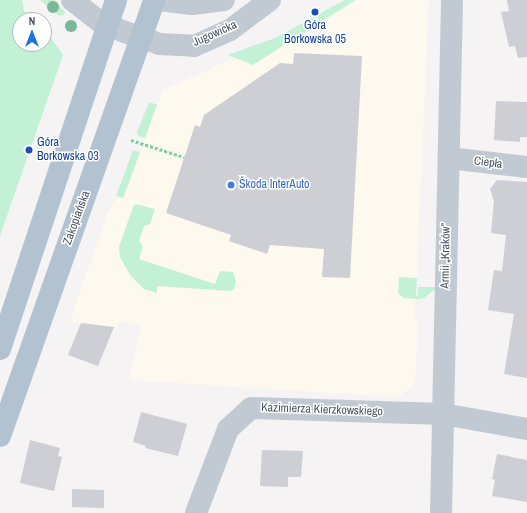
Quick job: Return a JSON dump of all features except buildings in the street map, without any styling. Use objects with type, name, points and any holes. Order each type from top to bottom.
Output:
[{"type":"main road","points":[[0,349],[116,0]]},
{"type":"main road","name":"Zakopiańska","points":[[0,436],[154,0]]},
{"type":"street","name":"Jugowicka","points":[[72,0],[99,21],[141,38],[159,44],[194,46],[230,30],[270,0]]},
{"type":"street","points":[[159,0],[192,4],[224,0]]},
{"type":"street","name":"Armii „Kraków”","points":[[441,513],[452,0]]},
{"type":"street","name":"Ciepła","points":[[449,158],[527,167]]},
{"type":"street","name":"Kazimierza Kierzkowskiego","points":[[196,513],[228,429],[251,408],[443,414],[527,429]]},
{"type":"path","points":[[131,140],[184,157]]},
{"type":"shaded area","points":[[358,0],[429,0],[415,310],[415,320],[418,321],[415,384],[398,397],[129,380],[141,325],[119,321],[118,327],[70,321],[107,214],[117,197],[124,199],[163,90],[289,33],[303,35]]},
{"type":"green space","points":[[0,0],[22,0],[24,11],[26,12],[12,12],[12,52],[52,52],[52,39],[63,55],[0,236]]},
{"type":"green space","points":[[40,0],[54,0],[65,12],[64,15],[59,16]]},
{"type":"green space","points":[[345,0],[355,0],[253,65],[228,55],[275,38]]},
{"type":"green space","points":[[149,103],[157,104],[145,138],[138,136],[137,132]]},
{"type":"green space","points":[[133,150],[140,152],[123,198],[116,196]]},
{"type":"green space","points":[[136,204],[155,209],[150,224],[144,226],[139,241],[143,246],[139,259],[215,284],[220,271],[233,272],[236,281],[234,289],[230,291],[157,286],[157,293],[144,289],[130,275],[120,257],[119,247],[133,207]]},
{"type":"green space","points":[[399,277],[417,278],[416,296],[418,296],[418,287],[438,287],[424,298],[404,298],[398,293]]},
{"type":"place","name":"Góra Borkowska 05","points":[[315,12]]},
{"type":"place","name":"Góra Borkowska 03","points":[[29,150]]},
{"type":"place","name":"Škoda InterAuto","points":[[231,185]]}]
